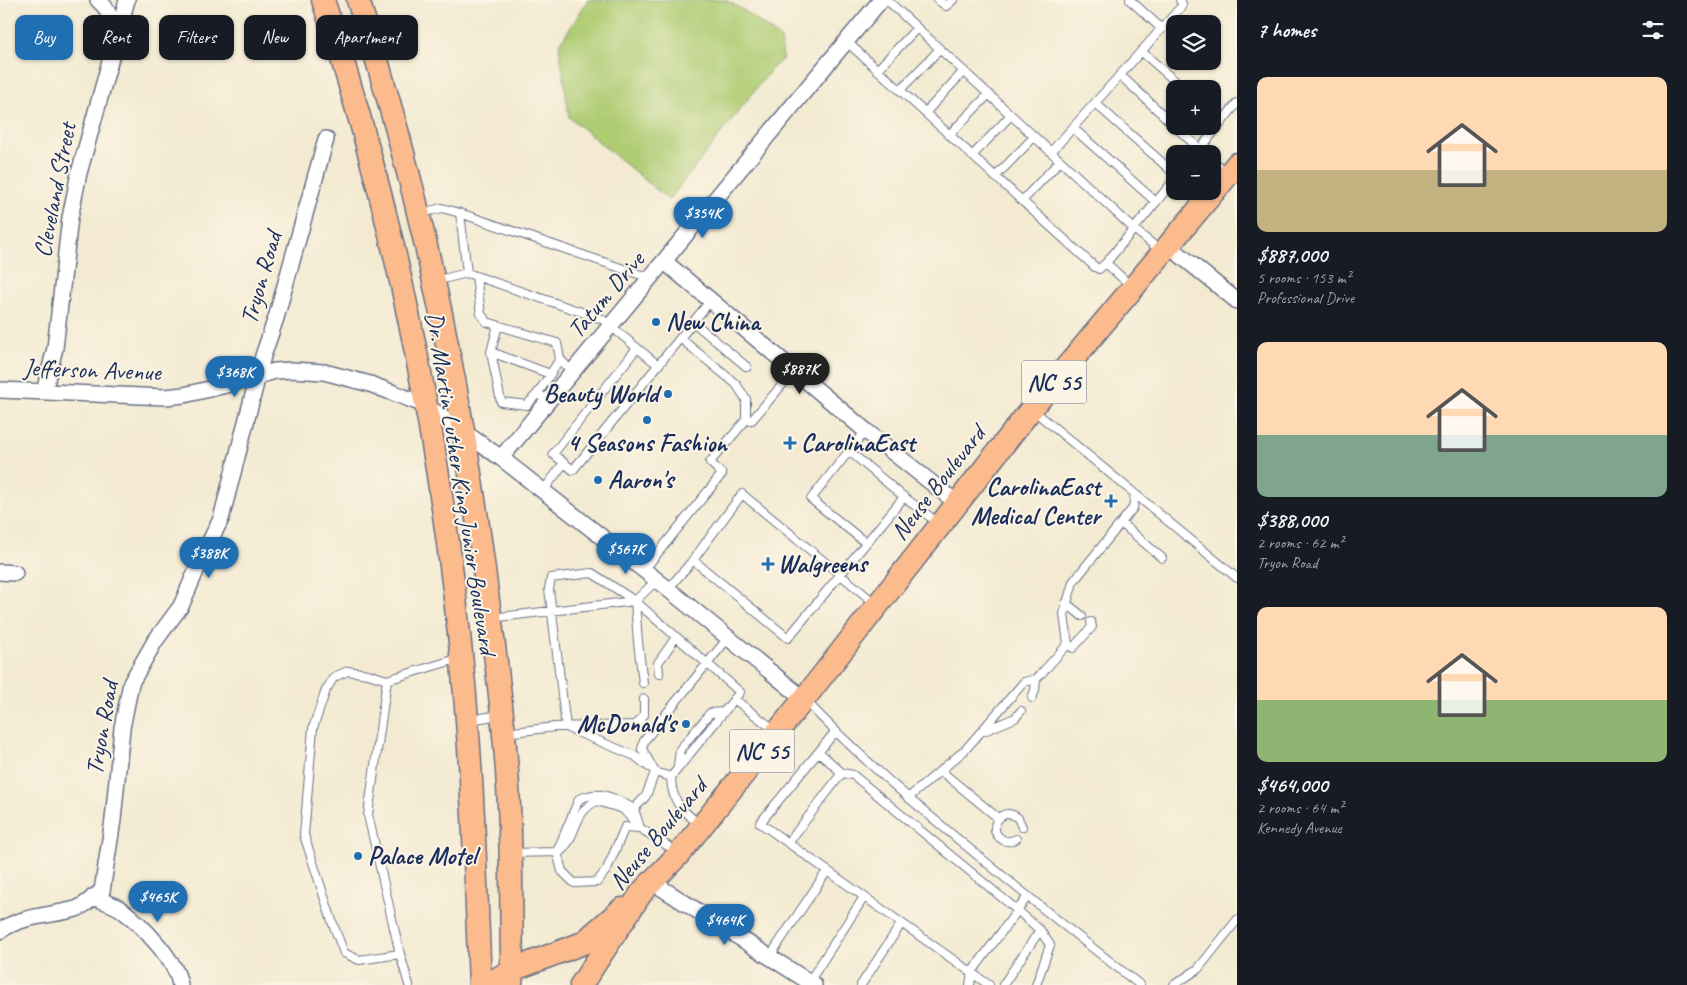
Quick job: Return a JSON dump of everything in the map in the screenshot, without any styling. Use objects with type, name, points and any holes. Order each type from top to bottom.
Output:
[{"type":"main road","name":"Dr. Martin Luther King Junior Boulevard","points":[[323,0],[348,76],[380,195],[407,310],[439,482],[462,658],[475,838],[480,985]]},
{"type":"main road","name":"Dr. Martin Luther King Junior Boulevard","points":[[358,0],[391,107],[418,214],[465,432],[503,724],[508,788],[512,978]]},
{"type":"main road","name":"Neuse Boulevard","points":[[581,985],[647,887],[679,854],[804,699],[1032,408],[1166,250],[1226,166]]},
{"type":"main road","name":"NC 55","points":[[486,985],[512,978],[583,943],[647,887]]},
{"type":"street","points":[[98,0],[108,15]]},
{"type":"street","name":"Cleveland Street","points":[[123,15],[127,0]]},
{"type":"street","name":"Tatum Drive","points":[[501,458],[543,397],[572,373],[882,0]]},
{"type":"street","name":"Cleveland Street","points":[[44,392],[55,348],[70,218],[79,173],[110,60]]},
{"type":"street","name":"Tryon Road","points":[[93,897],[102,891],[113,820],[122,728],[131,683],[155,641],[181,606],[221,519],[259,375],[326,139]]},
{"type":"street","points":[[1166,250],[1237,301]]},
{"type":"street","points":[[664,262],[866,431],[957,503]]},
{"type":"street","name":"Jefferson Avenue","points":[[0,390],[124,396],[175,396],[222,386],[259,375],[292,370],[324,372],[370,384],[425,404],[501,458],[804,699]]},
{"type":"street","points":[[647,887],[770,956],[812,983]]},
{"type":"street","points":[[0,931],[9,924],[41,915],[78,908],[93,897],[121,909],[159,945],[179,977],[180,985]]},
{"type":"lane","points":[[887,0],[1134,229],[1166,250]]},
{"type":"lane","points":[[938,0],[946,6],[953,0]]},
{"type":"lane","points":[[1130,0],[1162,28]]},
{"type":"lane","points":[[1051,152],[1180,8],[1182,4],[1180,0]]},
{"type":"lane","points":[[877,70],[917,28]]},
{"type":"lane","points":[[847,42],[1095,268],[1099,269],[1106,263],[1166,190]]},
{"type":"lane","points":[[900,90],[940,49]]},
{"type":"lane","points":[[1141,52],[1174,80]]},
{"type":"lane","points":[[925,113],[964,71]]},
{"type":"lane","points":[[1120,75],[1166,118]]},
{"type":"lane","points":[[949,134],[989,94]]},
{"type":"lane","points":[[1095,103],[1166,166]]},
{"type":"lane","points":[[1205,145],[1237,103]]},
{"type":"lane","points":[[972,156],[1011,115]]},
{"type":"lane","points":[[1073,128],[1156,202]]},
{"type":"lane","points":[[1184,135],[1193,145]]},
{"type":"lane","points":[[996,177],[1034,136]]},
{"type":"lane","points":[[1022,201],[1060,160]]},
{"type":"lane","points":[[418,214],[442,208],[650,278]]},
{"type":"lane","points":[[460,213],[467,273]]},
{"type":"lane","points":[[1106,263],[1134,288]]},
{"type":"lane","points":[[434,282],[467,273],[602,319],[658,365]]},
{"type":"lane","points":[[476,276],[482,314],[487,322],[558,343],[560,359],[572,373]]},
{"type":"lane","points":[[638,348],[553,454],[573,470],[711,300]]},
{"type":"lane","points":[[693,322],[747,368]]},
{"type":"lane","points":[[498,325],[491,352],[501,402],[528,405],[543,397],[550,374],[560,359]]},
{"type":"lane","points":[[644,570],[722,474],[710,462],[746,420],[746,399],[736,384],[680,338]]},
{"type":"lane","points":[[491,352],[550,374]]},
{"type":"lane","points":[[746,420],[752,420],[794,371]]},
{"type":"lane","points":[[1032,408],[1237,578]]},
{"type":"lane","points":[[866,431],[810,499],[866,544]]},
{"type":"lane","points":[[849,451],[940,525]]},
{"type":"lane","points":[[542,491],[564,463]]},
{"type":"lane","points":[[490,618],[635,602],[663,585],[694,560],[742,494],[878,605]]},
{"type":"lane","points":[[1091,622],[1092,628],[1073,648],[1068,644],[1064,614],[1073,582],[1133,508],[1135,494]]},
{"type":"lane","points":[[694,560],[788,638],[904,497]]},
{"type":"lane","points":[[1121,524],[1162,558]]},
{"type":"lane","points":[[566,727],[549,588],[551,578],[592,573],[635,602],[740,692],[671,777],[671,789],[678,806],[701,826]]},
{"type":"lane","points":[[635,602],[643,683]]},
{"type":"lane","points":[[1066,603],[1082,616]]},
{"type":"lane","points":[[659,674],[658,663],[676,637]]},
{"type":"lane","points":[[655,772],[642,750],[644,741],[728,638]]},
{"type":"lane","points":[[908,798],[941,771],[982,732],[1024,682],[1036,679],[1068,644]]},
{"type":"lane","points":[[400,954],[359,960],[344,953],[304,836],[313,728],[326,690],[334,677],[348,671],[368,674],[386,680],[462,658]]},
{"type":"lane","points":[[1032,698],[1036,690],[1036,679]]},
{"type":"lane","points":[[386,680],[368,816],[409,985]]},
{"type":"lane","points":[[467,720],[566,727],[636,725],[644,715],[644,699]]},
{"type":"lane","points":[[734,699],[777,732]]},
{"type":"lane","points":[[804,699],[835,732],[908,798],[1140,985]]},
{"type":"lane","points":[[982,732],[1015,718],[1021,711]]},
{"type":"lane","points":[[678,768],[680,749],[689,738],[710,713],[724,712]]},
{"type":"lane","points":[[566,727],[635,756],[655,772],[671,777]]},
{"type":"lane","points":[[835,732],[760,823],[989,985]]},
{"type":"lane","points":[[818,752],[842,773],[853,775],[1040,930],[1050,945],[1036,985]]},
{"type":"lane","points":[[941,771],[998,818]]},
{"type":"lane","points":[[634,809],[646,796],[655,772]]},
{"type":"lane","points":[[788,843],[842,773]]},
{"type":"lane","points":[[590,794],[608,795],[634,809],[640,828],[625,827],[607,868],[597,882],[574,883],[562,871],[556,852],[580,799],[590,794]]},
{"type":"lane","points":[[510,853],[560,852],[566,846],[583,810],[597,801],[623,809],[640,828],[679,854]]},
{"type":"lane","points":[[1016,838],[1009,841],[997,835],[995,826],[998,818],[1006,814],[1014,815],[1020,821],[1022,828]]},
{"type":"lane","points":[[770,956],[827,871]]},
{"type":"lane","points":[[970,985],[972,972],[1028,896]]},
{"type":"lane","points":[[812,983],[864,897]]},
{"type":"lane","points":[[1174,985],[1198,969],[1237,920]]},
{"type":"lane","points":[[861,985],[901,924]]},
{"type":"lane","points":[[1003,985],[1040,930]]},
{"type":"green space","points":[[588,0],[726,0],[745,11],[781,39],[783,59],[773,67],[669,200],[569,117],[559,45]]},
{"type":"place","name":"New China","points":[[656,322]]},
{"type":"place","name":"Beauty World","points":[[668,394]]},
{"type":"place","name":"4 Seasons Fashion","points":[[647,420]]},
{"type":"place","name":"CarolinaEast","points":[[790,443]]},
{"type":"place","name":"Aaron's","points":[[598,480]]},
{"type":"place","name":"CarolinaEast Medical Center","points":[[1111,501]]},
{"type":"place","name":"Walgreens","points":[[768,564]]},
{"type":"place","name":"McDonald's","points":[[686,724]]},
{"type":"place","name":"Palace Motel","points":[[358,856]]}]
